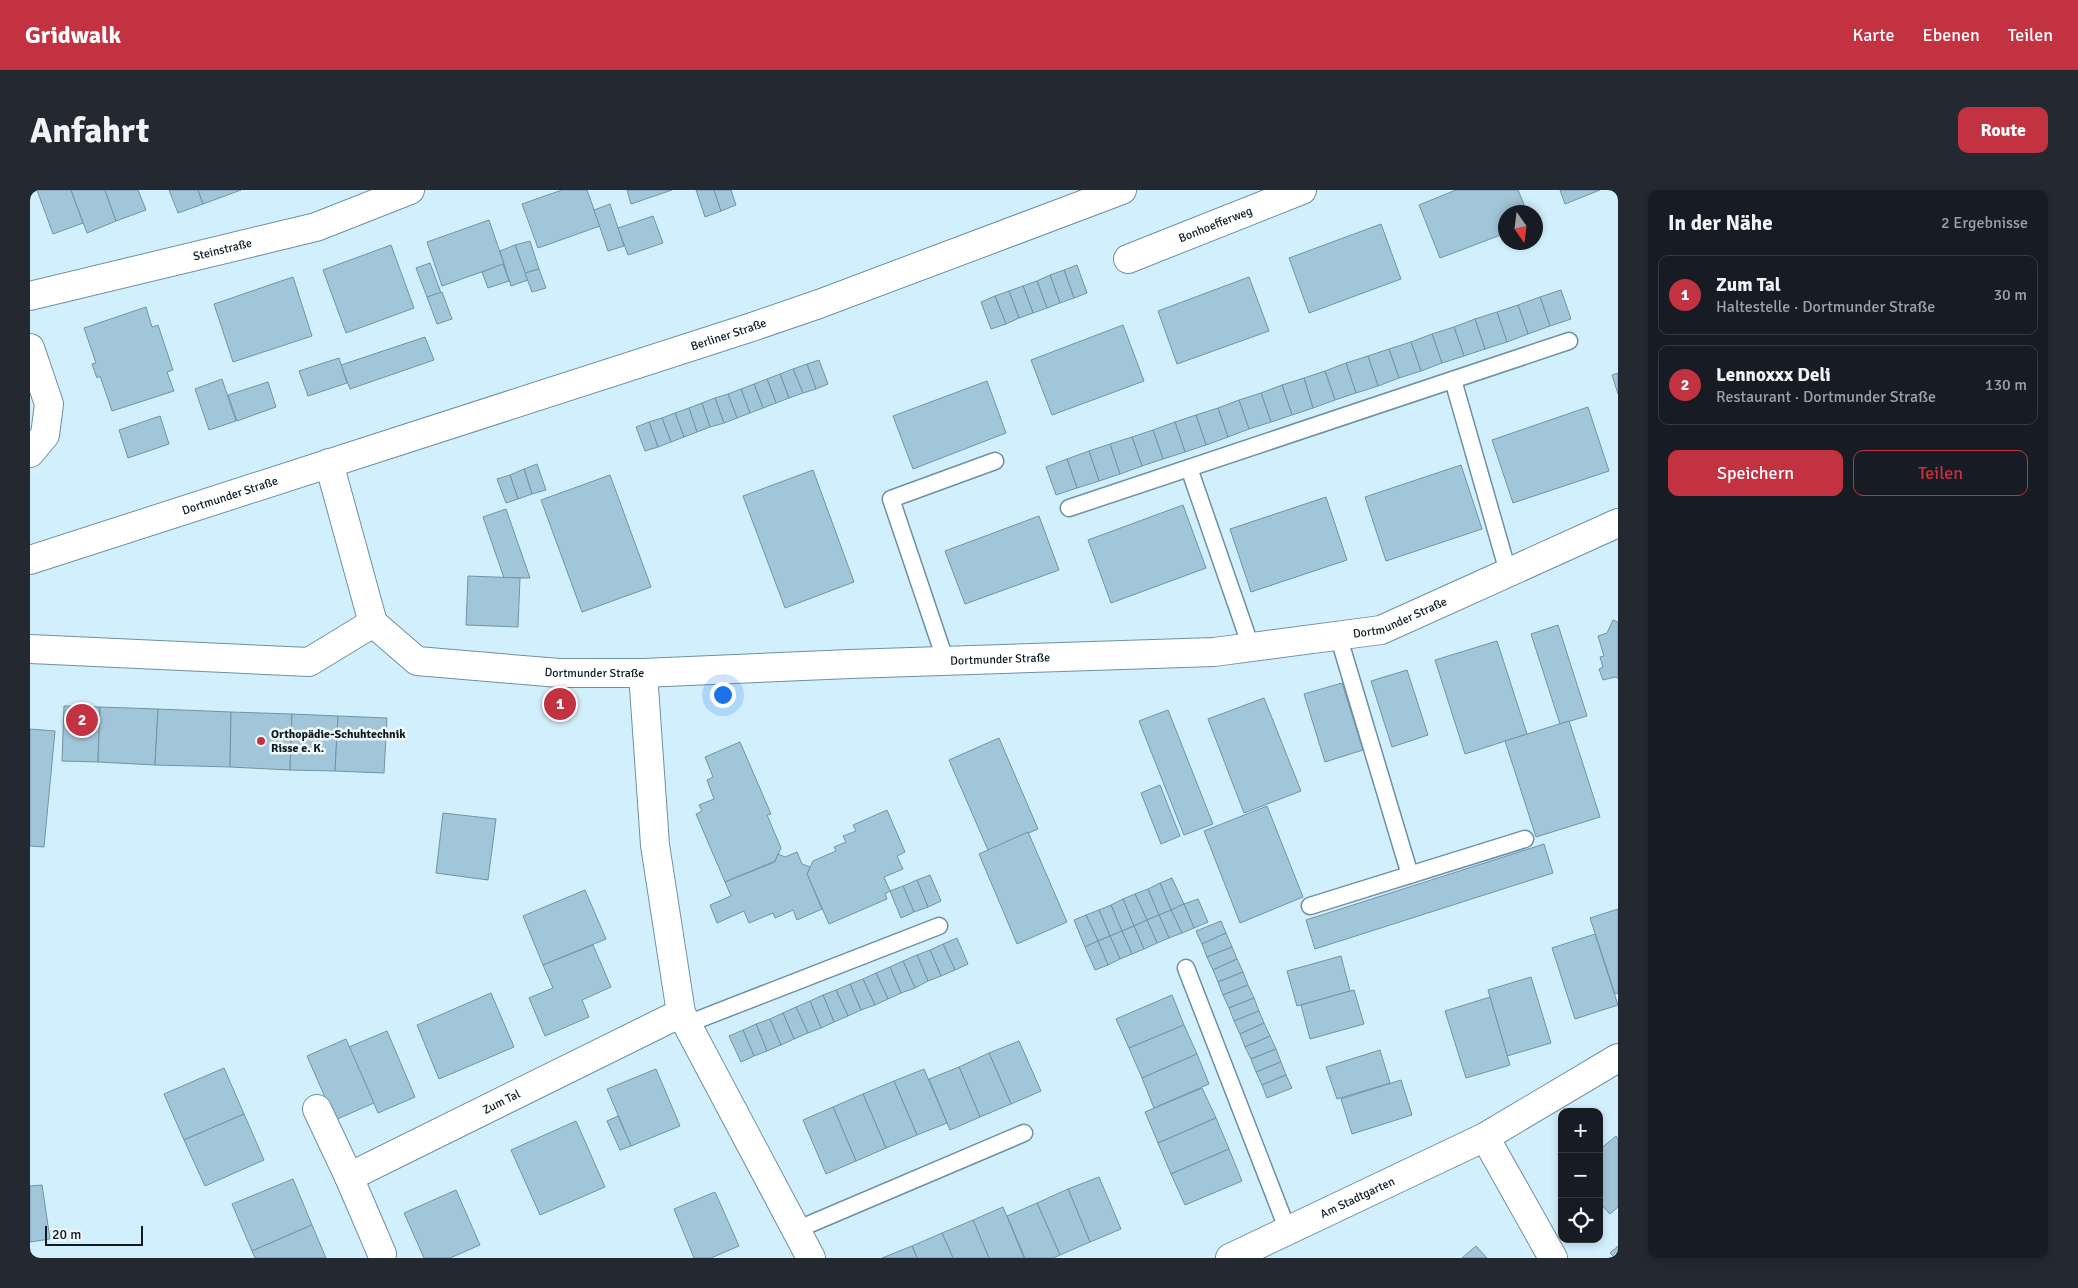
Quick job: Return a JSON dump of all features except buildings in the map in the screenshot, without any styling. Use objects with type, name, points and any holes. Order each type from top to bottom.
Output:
[{"type":"street","name":"Steinstraße","points":[[30,296],[316,227],[410,190]]},
{"type":"street","name":"Berliner Straße","points":[[329,463],[775,319],[1122,190]]},
{"type":"street","name":"Bonhoefferweg","points":[[1128,259],[1302,190]]},
{"type":"street","points":[[30,348],[49,404],[45,436],[30,454]]},
{"type":"street","name":"Dortmunder Straße","points":[[30,560],[329,463]]},
{"type":"street","points":[[30,649],[309,662],[373,622],[329,463]]},
{"type":"street","name":"Dortmunder Straße","points":[[373,622],[417,662],[559,673],[643,673],[1214,652],[1381,630],[1618,523]]},
{"type":"street","points":[[643,673],[655,845],[684,1018],[803,1250]]},
{"type":"street","name":"Zum Tal","points":[[350,1177],[684,1018]]},
{"type":"street","name":"Am Stadtgarten","points":[[1230,1258],[1485,1137],[1618,1058]]},
{"type":"street","points":[[317,1109],[350,1177],[382,1254]]},
{"type":"street","points":[[1485,1137],[1553,1258]]},
{"type":"lane","points":[[1069,508],[1569,341]]},
{"type":"lane","points":[[1453,380],[1508,572]]},
{"type":"lane","points":[[946,662],[891,499],[995,461]]},
{"type":"lane","points":[[1189,468],[1251,648]]},
{"type":"lane","points":[[1338,636],[1410,875]]},
{"type":"lane","points":[[1310,906],[1525,839]]},
{"type":"lane","points":[[684,1018],[939,926]]},
{"type":"lane","points":[[1186,968],[1288,1231]]},
{"type":"lane","points":[[803,1250],[1024,1133]]},
{"type":"place","name":"Zum Tal","points":[[560,704]]},
{"type":"place","name":"Lennoxxx Deli","points":[[82,720]]},
{"type":"place","name":"Orthopädie-Schuhtechnik Risse e. K.","points":[[261,741]]}]
